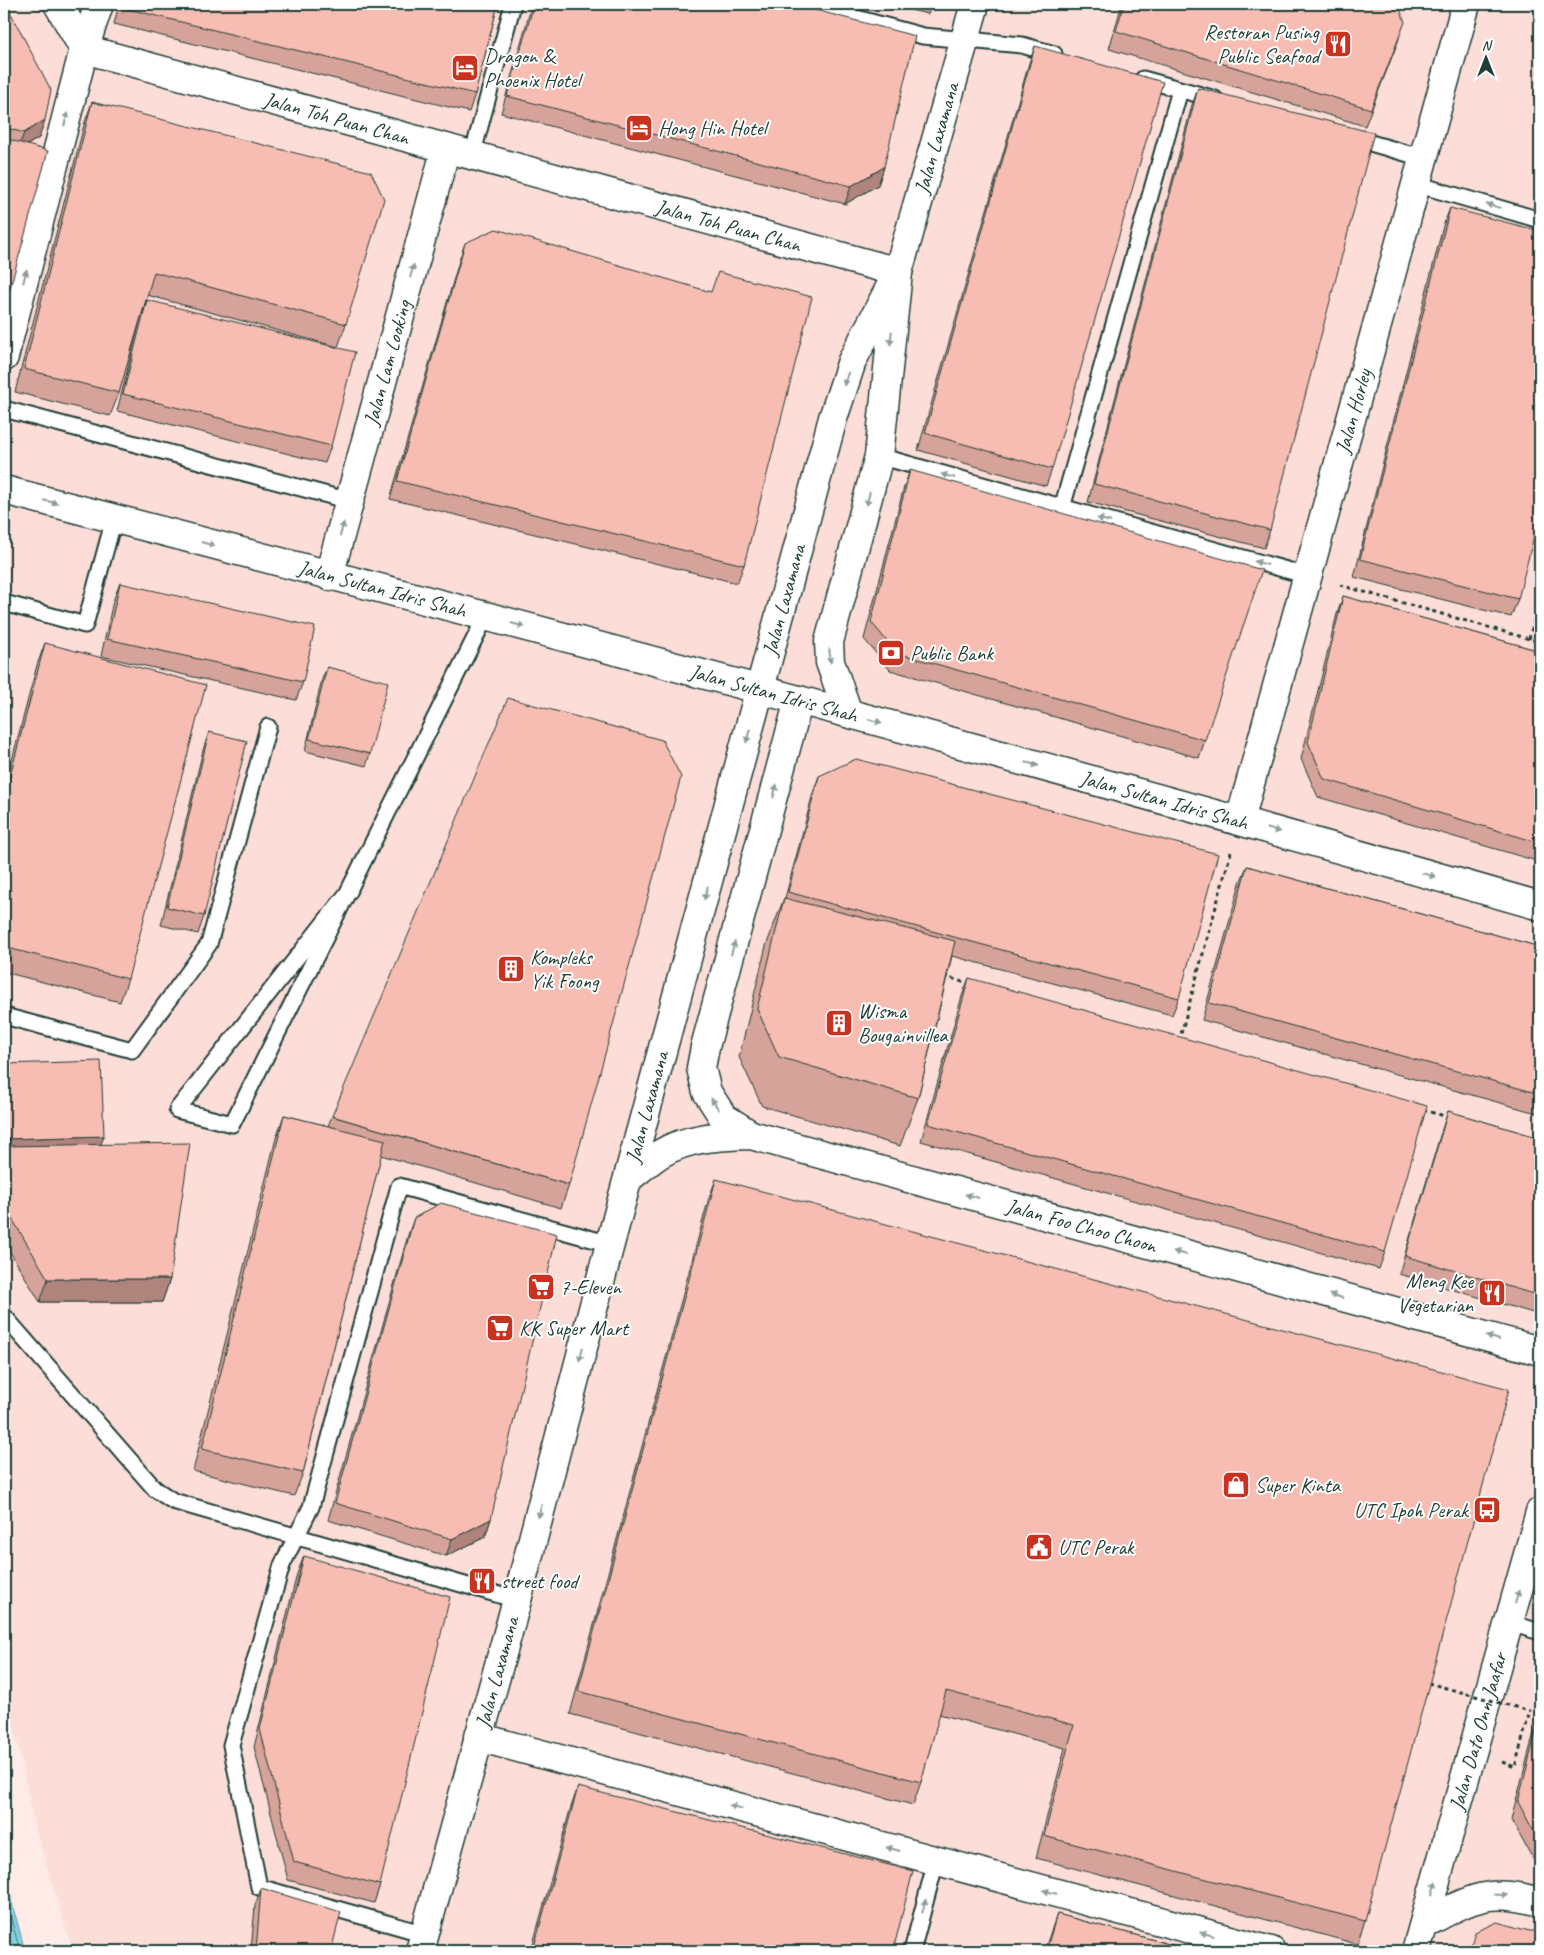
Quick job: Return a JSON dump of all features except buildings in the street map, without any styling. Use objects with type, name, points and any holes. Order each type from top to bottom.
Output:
[{"type":"main road","points":[[58,4],[84,49]]},
{"type":"main road","points":[[4,357],[46,173],[84,49],[100,4]]},
{"type":"main road","name":"Jalan Laxamana","points":[[848,713],[830,662],[829,642],[879,456],[898,272],[975,4]]},
{"type":"main road","name":"Jalan Horley","points":[[1240,820],[1466,4]]},
{"type":"main road","name":"Jalan Toh Puan Chan","points":[[84,49],[898,272]]},
{"type":"main road","name":"Jalan Lam Looking","points":[[329,576],[446,148]]},
{"type":"main road","name":"Jalan Laxamana","points":[[422,1943],[517,1600],[610,1244],[833,418],[852,361],[898,272]]},
{"type":"main road","name":"Jalan Sultan Idris Shah","points":[[4,490],[761,689],[1240,820],[1540,906]]},
{"type":"main road","points":[[751,1135],[723,1116],[707,1092],[702,1068],[705,1047],[799,700]]},
{"type":"main road","name":"Jalan Foo Choo Choon","points":[[628,1178],[661,1154],[686,1142],[719,1136],[751,1135],[1540,1351]]},
{"type":"main road","name":"Jalan Dato Onn Jaafar","points":[[1416,1951],[1540,1512]]},
{"type":"main road","points":[[478,1737],[1271,1951]]},
{"type":"main road","points":[[1424,1924],[1465,1902],[1492,1895],[1519,1896],[1540,1902]]},
{"type":"lane","points":[[472,156],[512,4]]},
{"type":"lane","points":[[804,4],[923,36],[1022,45],[1068,58]]},
{"type":"lane","points":[[1133,76],[1226,103]]},
{"type":"lane","points":[[1062,508],[1180,90]]},
{"type":"lane","points":[[1339,134],[1423,158]]},
{"type":"lane","points":[[1416,184],[1540,220]]},
{"type":"lane","points":[[4,409],[350,501]]},
{"type":"lane","points":[[879,456],[1308,576]]},
{"type":"lane","points":[[4,603],[85,625],[114,519]]},
{"type":"lane","points":[[350,890],[177,1110],[232,1124],[350,890],[486,616]]},
{"type":"lane","points":[[4,1016],[132,1050],[209,944],[268,727]]},
{"type":"lane","points":[[422,1943],[259,1887],[231,1745],[282,1565],[311,1507],[400,1186],[610,1244]]},
{"type":"lane","points":[[4,1316],[155,1489],[173,1501],[296,1538],[517,1600]]},
{"type":"lane","points":[[1510,1623],[1540,1632]]},
{"type":"lane","points":[[912,1951],[936,1861]]},
{"type":"path","points":[[1308,576],[1540,642]]},
{"type":"path","points":[[1529,639],[1540,599]]},
{"type":"path","points":[[1188,1045],[1178,1042],[1240,820]]},
{"type":"path","points":[[941,976],[979,986]]},
{"type":"path","points":[[1416,1108],[1455,1119]]},
{"type":"path","points":[[1428,1683],[1530,1711],[1515,1767]]},
{"type":"shaded area","points":[[4,4],[1540,4],[1540,1951],[73,1951],[35,1828],[4,1677]]},
{"type":"water","points":[[4,1874],[25,1951],[4,1951]]},
{"type":"place","name":"Restoran Pusing Public Seafood","points":[[1338,44]]},
{"type":"place","name":"Dragon & Phoenix Hotel","points":[[465,68]]},
{"type":"place","name":"Hong Hin Hotel","points":[[639,128]]},
{"type":"place","name":"Public Bank","points":[[891,653]]},
{"type":"place","name":"Kompleks Yik Foong","points":[[511,969]]},
{"type":"place","name":"Wisma Bougainvillea","points":[[839,1023]]},
{"type":"place","name":"7-Eleven","points":[[541,1287]]},
{"type":"place","name":"Meng Kee Vegetarian","points":[[1492,1293]]},
{"type":"place","name":"KK Super Mart","points":[[500,1328]]},
{"type":"place","name":"Super Kinta","points":[[1236,1485]]},
{"type":"place","name":"UTC Ipoh Perak","points":[[1487,1510]]},
{"type":"place","name":"UTC Perak","points":[[1039,1547]]},
{"type":"place","name":"street food","points":[[482,1581]]}]
